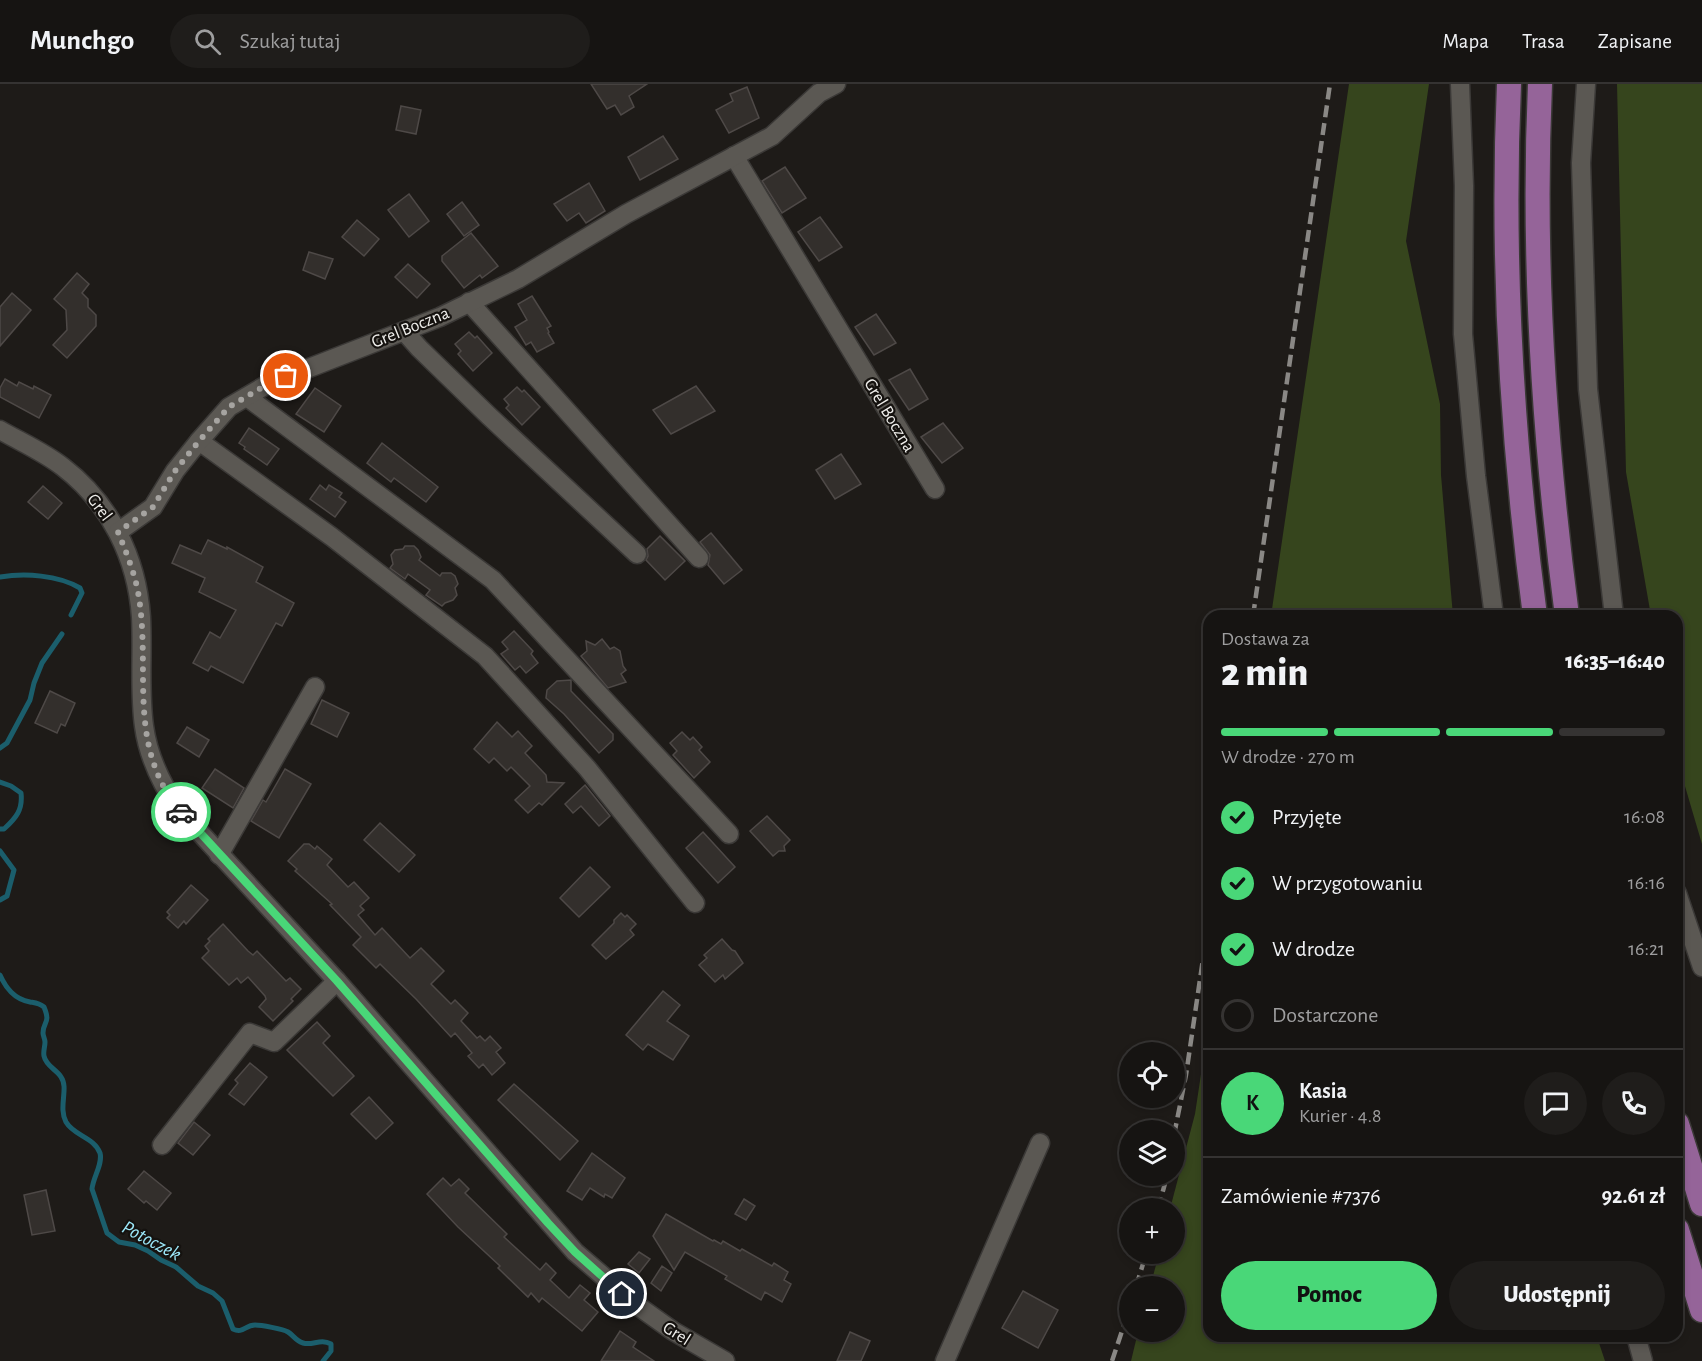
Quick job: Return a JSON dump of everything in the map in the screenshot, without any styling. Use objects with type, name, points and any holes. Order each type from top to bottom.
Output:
[{"type":"main road","points":[[1509,84],[1506,244],[1509,331],[1518,472],[1534,610]]},
{"type":"main road","points":[[1540,84],[1538,170],[1540,320],[1550,475],[1566,610]]},
{"type":"main road","points":[[1683,1143],[1702,1204]]},
{"type":"main road","points":[[1683,1249],[1702,1310]]},
{"type":"street","name":"Grel Boczna","points":[[118,532],[153,507],[175,471],[229,407],[268,384],[440,317],[518,279],[626,214],[772,136],[819,93],[836,84]]},
{"type":"street","points":[[1460,84],[1464,186],[1463,334],[1476,476],[1493,610]]},
{"type":"street","points":[[1586,84],[1581,163],[1588,389],[1613,610]]},
{"type":"street","name":"Grel Boczna","points":[[734,156],[935,489]]},
{"type":"street","points":[[470,302],[699,558]]},
{"type":"street","points":[[404,330],[419,348],[489,416],[637,554]]},
{"type":"street","points":[[247,397],[493,580],[729,834]]},
{"type":"street","name":"Grel","points":[[0,430],[63,467],[85,487],[118,532],[134,572],[139,594],[144,728],[165,789],[179,810],[337,981],[575,1252],[638,1306],[672,1331],[725,1361]]},
{"type":"street","points":[[199,441],[332,537],[485,656],[587,768],[695,903]]},
{"type":"street","points":[[219,855],[315,687]]},
{"type":"street","points":[[1683,911],[1702,967]]},
{"type":"street","points":[[162,1144],[250,1033],[274,1042],[337,981]]},
{"type":"street","points":[[945,1361],[1040,1143]]},
{"type":"street","points":[[1638,1342],[1643,1361]]},
{"type":"green space","points":[[1349,84],[1429,84],[1406,241],[1440,404],[1441,475],[1452,610],[1272,610]]},
{"type":"green space","points":[[1617,84],[1702,84],[1702,844],[1683,779],[1683,610],[1650,610],[1626,472]]},
{"type":"green space","points":[[1203,1061],[1203,1342],[1599,1342],[1605,1361],[1131,1361],[1136,1342],[1185,1342],[1185,1276],[1153,1276],[1156,1264],[1185,1264],[1185,1198],[1173,1198],[1176,1186],[1185,1186],[1185,1152],[1195,1114]]},
{"type":"building","points":[[591,84],[647,84],[629,96],[634,107],[621,115],[615,105],[607,109]]},
{"type":"building","points":[[747,87],[759,118],[729,133],[716,110],[733,101],[730,94]]},
{"type":"building","points":[[401,106],[421,110],[416,134],[396,130]]},
{"type":"building","points":[[663,136],[678,159],[640,180],[628,157]]},
{"type":"building","points":[[785,167],[806,198],[782,213],[762,181]]},
{"type":"building","points":[[589,183],[605,211],[586,223],[579,213],[567,221],[554,204]]},
{"type":"building","points":[[409,194],[429,221],[409,237],[388,210]]},
{"type":"building","points":[[462,202],[479,225],[464,236],[447,214]]},
{"type":"building","points":[[820,217],[842,247],[819,261],[798,232]]},
{"type":"building","points":[[357,220],[379,239],[364,256],[342,237]]},
{"type":"building","points":[[471,233],[498,266],[482,278],[480,275],[464,288],[442,261],[442,256]]},
{"type":"building","points":[[309,252],[333,259],[325,279],[303,270]]},
{"type":"building","points":[[408,264],[430,284],[417,298],[395,277]]},
{"type":"building","points":[[77,273],[89,284],[82,293],[88,299],[88,307],[96,315],[96,326],[67,358],[53,345],[67,330],[66,310],[54,299]]},
{"type":"building","points":[[12,293],[31,310],[0,346],[0,307]]},
{"type":"building","points":[[532,296],[551,326],[547,328],[554,343],[537,352],[531,342],[526,345],[515,327],[527,320],[518,304]]},
{"type":"building","points":[[876,314],[896,343],[874,355],[855,327]]},
{"type":"building","points":[[469,332],[475,338],[477,336],[492,353],[473,371],[458,354],[461,351],[455,344]]},
{"type":"building","points":[[910,369],[928,399],[909,410],[889,380]]},
{"type":"building","points":[[5,379],[17,386],[19,382],[33,389],[34,386],[51,395],[39,418],[0,397],[0,388]]},
{"type":"building","points":[[696,386],[715,411],[671,434],[653,410]]},
{"type":"building","points":[[517,387],[522,392],[524,390],[540,407],[522,425],[506,408],[509,405],[504,399]]},
{"type":"building","points":[[315,388],[341,406],[324,432],[296,414]]},
{"type":"building","points":[[943,423],[963,448],[942,463],[921,437]]},
{"type":"building","points":[[249,428],[279,449],[267,465],[239,443]]},
{"type":"building","points":[[382,443],[438,487],[426,502],[394,478],[391,482],[367,463]]},
{"type":"building","points":[[841,454],[861,484],[835,499],[816,470]]},
{"type":"building","points":[[320,485],[326,490],[329,485],[342,493],[339,497],[346,502],[335,517],[310,499]]},
{"type":"building","points":[[43,486],[62,503],[48,519],[28,502]]},
{"type":"building","points":[[711,533],[742,570],[724,584],[708,565],[710,555],[700,542]]},
{"type":"building","points":[[660,536],[685,561],[665,580],[646,560],[647,549]]},
{"type":"building","points":[[208,540],[227,549],[227,547],[263,567],[256,582],[294,603],[282,626],[276,623],[243,683],[211,666],[208,671],[193,663],[210,632],[220,638],[236,610],[199,592],[205,578],[172,563],[180,545],[201,554]]},
{"type":"building","points":[[405,546],[414,546],[421,557],[419,560],[440,576],[442,573],[451,573],[455,576],[458,584],[455,588],[457,595],[453,600],[442,606],[426,595],[430,590],[408,574],[405,579],[390,568],[393,564],[391,555],[395,550],[403,549]]},
{"type":"building","points":[[514,631],[533,651],[531,654],[538,663],[526,673],[520,666],[515,670],[501,654],[508,649],[502,642]]},
{"type":"building","points":[[602,639],[610,649],[614,647],[620,651],[626,670],[621,674],[626,682],[608,688],[581,656],[587,651],[586,641],[595,645]]},
{"type":"building","points":[[571,680],[571,691],[613,734],[613,740],[599,753],[564,714],[546,698],[547,690],[557,681]]},
{"type":"building","points":[[50,691],[75,703],[65,726],[61,724],[57,733],[35,723]]},
{"type":"building","points":[[322,700],[349,713],[337,737],[311,724]]},
{"type":"building","points":[[497,722],[512,737],[518,731],[532,746],[525,753],[546,775],[547,782],[564,783],[542,805],[539,803],[528,813],[515,800],[530,786],[511,767],[507,771],[494,758],[489,763],[474,749]]},
{"type":"building","points":[[187,727],[209,740],[199,757],[177,743]]},
{"type":"building","points":[[682,732],[690,740],[693,737],[702,747],[699,750],[710,762],[694,778],[673,755],[677,751],[670,743]]},
{"type":"building","points":[[215,769],[244,788],[233,808],[202,788]]},
{"type":"building","points":[[285,769],[311,784],[279,838],[251,821],[263,800],[266,802]]},
{"type":"building","points":[[585,785],[610,816],[599,826],[581,806],[573,813],[565,804]]},
{"type":"building","points":[[767,816],[790,840],[784,846],[785,851],[779,851],[773,856],[750,831]]},
{"type":"building","points":[[380,823],[415,855],[399,872],[364,840]]},
{"type":"building","points":[[703,832],[735,867],[718,883],[686,848]]},
{"type":"building","points":[[304,844],[309,844],[315,849],[317,846],[332,859],[327,865],[348,887],[354,882],[369,898],[360,906],[364,910],[358,915],[375,935],[382,928],[410,958],[421,948],[444,971],[431,984],[451,1004],[455,1000],[468,1013],[461,1021],[477,1038],[480,1036],[485,1041],[490,1036],[501,1048],[496,1052],[505,1063],[492,1075],[483,1064],[479,1068],[468,1056],[472,1053],[455,1033],[451,1037],[380,964],[376,968],[353,945],[361,937],[330,905],[332,904],[295,871],[297,869],[288,861]]},
{"type":"building","points":[[590,867],[610,887],[579,917],[560,898]]},
{"type":"building","points":[[191,885],[208,900],[186,924],[184,921],[178,928],[167,918],[170,915],[167,912]]},
{"type":"building","points":[[621,913],[625,917],[627,915],[636,924],[630,930],[634,935],[606,959],[592,945]]},
{"type":"building","points":[[223,924],[248,951],[253,955],[257,951],[286,981],[290,978],[301,989],[291,999],[293,1001],[273,1021],[259,1007],[266,999],[265,996],[248,977],[241,983],[237,978],[229,985],[202,958],[209,951],[205,946],[210,941],[208,939]]},
{"type":"building","points":[[722,939],[735,951],[743,963],[725,979],[723,975],[715,982],[699,965],[707,958],[704,955]]},
{"type":"building","points":[[663,991],[680,1005],[667,1021],[689,1036],[673,1060],[648,1044],[643,1050],[626,1035]]},
{"type":"building","points":[[317,1022],[330,1036],[323,1043],[354,1076],[333,1096],[287,1050]]},
{"type":"building","points":[[250,1063],[267,1077],[244,1105],[229,1094],[238,1083],[235,1080]]},
{"type":"building","points":[[514,1084],[578,1141],[560,1160],[498,1100]]},
{"type":"building","points":[[369,1097],[393,1123],[376,1139],[351,1114]]},
{"type":"building","points":[[194,1122],[210,1135],[193,1155],[178,1143]]},
{"type":"building","points":[[592,1153],[625,1178],[612,1198],[605,1194],[604,1197],[590,1188],[582,1200],[567,1191]]},
{"type":"building","points":[[144,1171],[171,1193],[157,1210],[146,1201],[144,1203],[128,1189]]},
{"type":"building","points":[[443,1178],[451,1186],[459,1179],[469,1189],[465,1193],[507,1234],[504,1237],[540,1270],[546,1263],[556,1273],[550,1280],[569,1298],[580,1285],[590,1293],[584,1300],[598,1312],[582,1331],[542,1298],[539,1302],[531,1293],[528,1297],[427,1194]]},
{"type":"building","points":[[46,1190],[55,1231],[32,1235],[24,1195]]},
{"type":"building","points":[[744,1199],[755,1206],[746,1220],[735,1214]]},
{"type":"building","points":[[666,1214],[713,1241],[721,1244],[723,1241],[772,1266],[774,1263],[788,1272],[784,1280],[791,1284],[782,1302],[765,1292],[761,1300],[725,1279],[727,1276],[685,1252],[674,1270],[653,1236]]},
{"type":"building","points":[[639,1252],[650,1259],[639,1273],[628,1264]]},
{"type":"building","points":[[662,1266],[672,1273],[661,1291],[651,1283]]},
{"type":"building","points":[[1023,1291],[1058,1310],[1038,1348],[1002,1328]]},
{"type":"building","points":[[620,1331],[636,1342],[633,1347],[654,1361],[601,1361]]},
{"type":"building","points":[[850,1332],[870,1341],[861,1361],[837,1361]]},
{"type":"waterway","name":"Potoczek","points":[[0,577],[41,576],[62,580],[80,588],[82,593],[71,615]]},
{"type":"waterway","name":"Potoczek","points":[[0,748],[7,743],[30,700],[42,663],[62,634]]},
{"type":"waterway","name":"Potoczek","points":[[0,782],[21,793],[20,809],[4,829],[0,829]]},
{"type":"waterway","name":"Potoczek","points":[[0,851],[14,870],[7,896],[0,900]]},
{"type":"waterway","name":"Potoczek","points":[[0,975],[15,996],[44,1007],[47,1017],[43,1029],[44,1056],[63,1081],[63,1110],[66,1122],[93,1143],[100,1153],[100,1162],[92,1189],[107,1233],[119,1242],[135,1245],[148,1251],[176,1267],[198,1286],[213,1293],[222,1301],[233,1329],[239,1330],[252,1325],[277,1328],[290,1333],[303,1343],[331,1344],[331,1351],[323,1361]]},
{"type":"railway","points":[[1254,610],[1330,84]]},
{"type":"railway","points":[[1177,1120],[1203,959]]},
{"type":"railway","points":[[1161,1198],[1164,1186]]},
{"type":"railway","points":[[1139,1276],[1143,1264]]},
{"type":"railway","points":[[1112,1361],[1119,1340]]},
{"type":"way so far","points":[[181,812],[165,789],[156,769],[144,728],[139,594],[134,572],[118,532],[153,507],[175,471],[229,407],[286,376]]},
{"type":"route","points":[[181,812],[337,981],[548,1223],[575,1252],[622,1294]]}]
